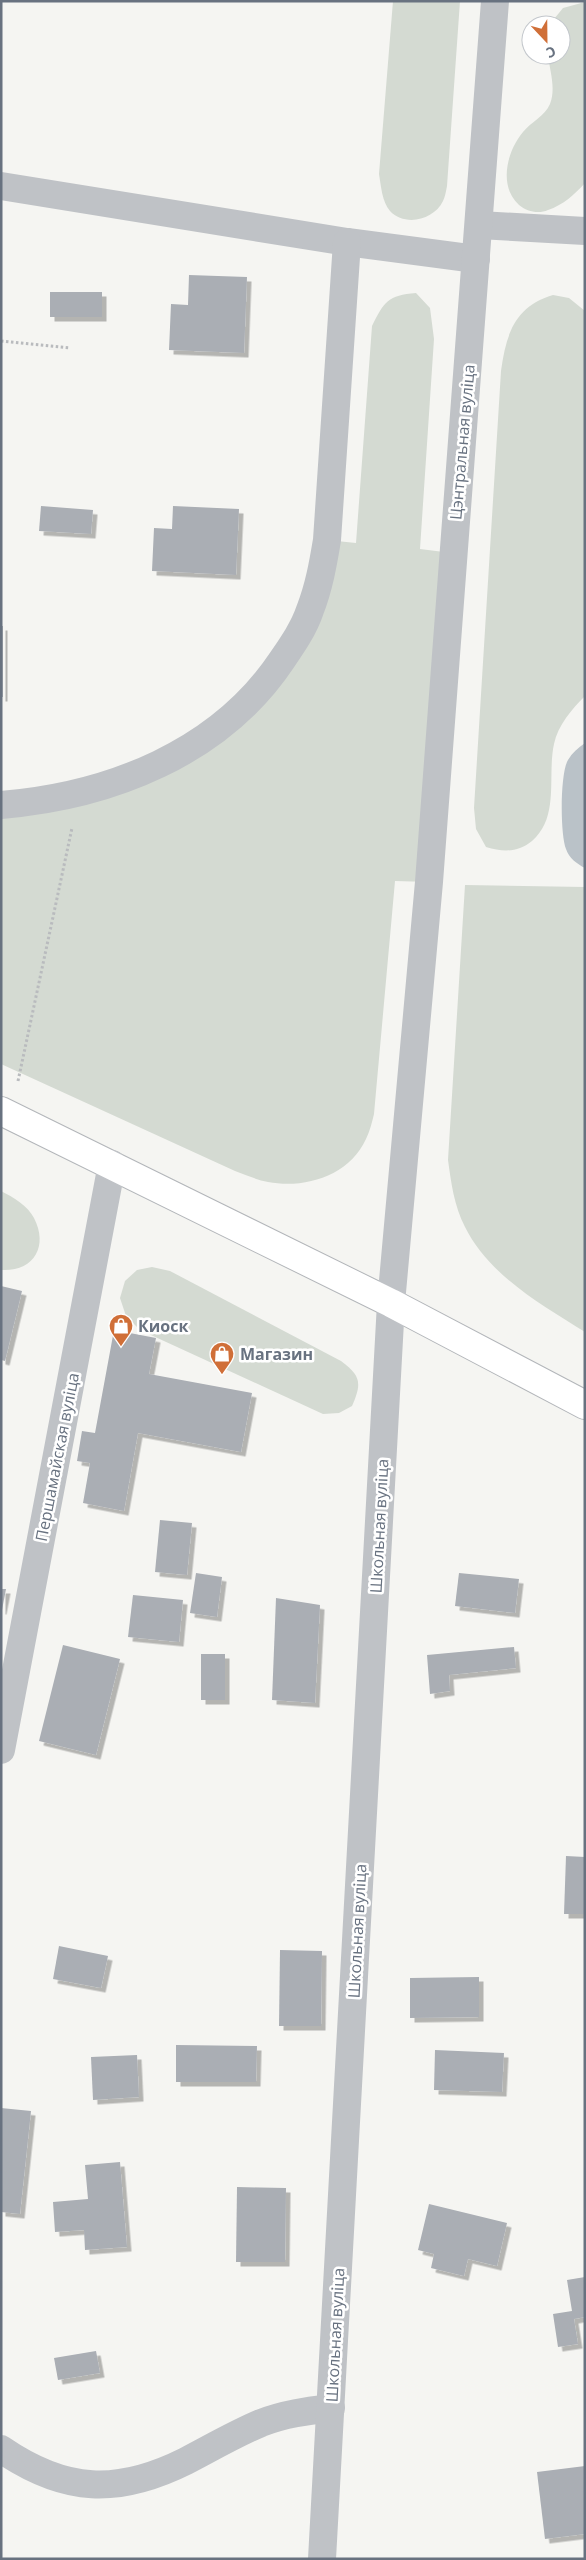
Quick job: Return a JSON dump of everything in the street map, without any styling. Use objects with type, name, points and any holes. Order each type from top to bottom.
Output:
[{"type":"main road","points":[[6,1113],[391,1303],[585,1405]]},
{"type":"street","name":"Цэнтральная вуліца","points":[[391,1303],[429,882],[495,1]]},
{"type":"street","points":[[4,191],[347,242],[476,259]]},
{"type":"street","points":[[479,225],[585,231]]},
{"type":"street","points":[[1,805],[40,802],[80,794],[156,766],[189,749],[248,703],[271,676],[293,644],[310,612],[321,575],[327,540],[347,242]]},
{"type":"street","name":"Першамайская вуліца","points":[[1,1750],[112,1164]]},
{"type":"street","name":"Школьная вуліца","points":[[322,2559],[391,1303]]},
{"type":"street","points":[[1,2450],[22,2464],[62,2481],[106,2486],[146,2478],[261,2423],[295,2413],[331,2408]]},
{"type":"path","points":[[1,341],[70,348]]},
{"type":"path","points":[[6,1113],[80,794]]},
{"type":"shaded area","points":[[393,1],[460,1],[447,186],[444,199],[439,208],[426,217],[411,220],[396,216],[387,207],[381,189],[379,174]]},
{"type":"shaded area","points":[[585,2],[585,183],[559,205],[544,211],[529,211],[519,205],[512,197],[507,179],[507,168],[517,140],[526,128],[545,112],[550,104],[553,86],[550,65],[571,65],[571,15],[557,15],[563,8]]},
{"type":"shaded area","points":[[416,293],[430,308],[434,339],[420,549],[452,553],[429,882],[395,881],[374,1114],[366,1139],[349,1162],[337,1171],[324,1177],[297,1183],[282,1184],[268,1182],[235,1171],[1,1064],[1,805],[119,781],[271,676],[327,540],[356,543],[372,326],[388,301],[399,296]]},
{"type":"shaded area","points":[[553,295],[569,298],[585,311],[585,696],[566,718],[556,737],[552,756],[551,796],[546,820],[541,831],[532,841],[521,848],[498,850],[486,847],[476,829],[474,808],[501,371],[506,345],[521,314],[540,300]]},
{"type":"shaded area","points":[[585,743],[585,868],[569,855],[566,849],[563,831],[562,790],[565,767],[568,760]]},
{"type":"shaded area","points":[[465,885],[585,887],[585,1332],[517,1287],[488,1260],[475,1244],[465,1227],[456,1202],[448,1160]]},
{"type":"shaded area","points":[[1,1191],[20,1202],[28,1210],[34,1218],[40,1239],[39,1248],[35,1256],[22,1267],[12,1270],[1,1270]]},
{"type":"shaded area","points":[[152,1267],[170,1271],[341,1361],[353,1371],[358,1380],[352,1406],[339,1413],[323,1414],[140,1330],[126,1316],[120,1298],[125,1281],[137,1270]]},
{"type":"building","points":[[189,275],[247,277],[244,353],[169,350],[171,304],[188,305]]},
{"type":"building","points":[[50,292],[102,292],[102,317],[50,317]]},
{"type":"building","points":[[41,506],[93,510],[91,534],[39,531]]},
{"type":"building","points":[[173,506],[239,509],[236,575],[152,571],[154,528],[172,529]]},
{"type":"building","points":[[1,626],[3,626],[3,697],[1,697]]},
{"type":"building","points":[[1,1286],[22,1291],[5,1361],[1,1360]]},
{"type":"building","points":[[114,1330],[156,1338],[149,1374],[252,1393],[241,1452],[138,1433],[124,1511],[83,1503],[90,1463],[77,1461],[82,1431],[95,1433]]},
{"type":"building","points":[[160,1520],[192,1523],[187,1575],[155,1572]]},
{"type":"building","points":[[196,1573],[222,1577],[217,1617],[190,1613]]},
{"type":"building","points":[[459,1573],[519,1579],[515,1613],[455,1606]]},
{"type":"building","points":[[1,1589],[6,1589],[2,1610],[1,1610]]},
{"type":"building","points":[[133,1595],[183,1600],[179,1642],[128,1637]]},
{"type":"building","points":[[276,1598],[320,1605],[315,1703],[272,1700]]},
{"type":"building","points":[[63,1645],[120,1659],[96,1755],[39,1741]]},
{"type":"building","points":[[514,1647],[516,1668],[449,1675],[450,1691],[430,1694],[427,1655]]},
{"type":"building","points":[[201,1654],[225,1654],[225,1700],[201,1700]]},
{"type":"building","points":[[566,1856],[585,1857],[585,1914],[564,1914]]},
{"type":"building","points":[[59,1946],[108,1956],[101,1988],[53,1979]]},
{"type":"building","points":[[280,1950],[322,1951],[321,2026],[279,2026]]},
{"type":"building","points":[[479,1977],[479,2017],[410,2018],[410,1978]]},
{"type":"building","points":[[176,2045],[257,2046],[256,2082],[176,2082]]},
{"type":"building","points":[[435,2050],[504,2053],[502,2092],[434,2090]]},
{"type":"building","points":[[137,2055],[139,2097],[93,2100],[91,2057]]},
{"type":"building","points":[[1,2108],[31,2111],[20,2214],[1,2212]]},
{"type":"building","points":[[120,2162],[127,2247],[85,2250],[84,2230],[55,2232],[53,2202],[88,2199],[85,2165]]},
{"type":"building","points":[[237,2187],[286,2188],[285,2262],[236,2262]]},
{"type":"building","points":[[429,2204],[507,2223],[497,2266],[468,2259],[464,2276],[431,2268],[434,2254],[418,2250]]},
{"type":"building","points":[[585,2277],[585,2317],[574,2319],[578,2344],[558,2347],[553,2314],[572,2311],[567,2280]]},
{"type":"building","points":[[96,2351],[100,2373],[58,2380],[54,2358]]},
{"type":"building","points":[[585,2466],[585,2534],[545,2539],[537,2472]]},
{"type":"place","name":"Киоск","points":[[121,1347]]},
{"type":"place","name":"Магазин","points":[[222,1375]]}]
